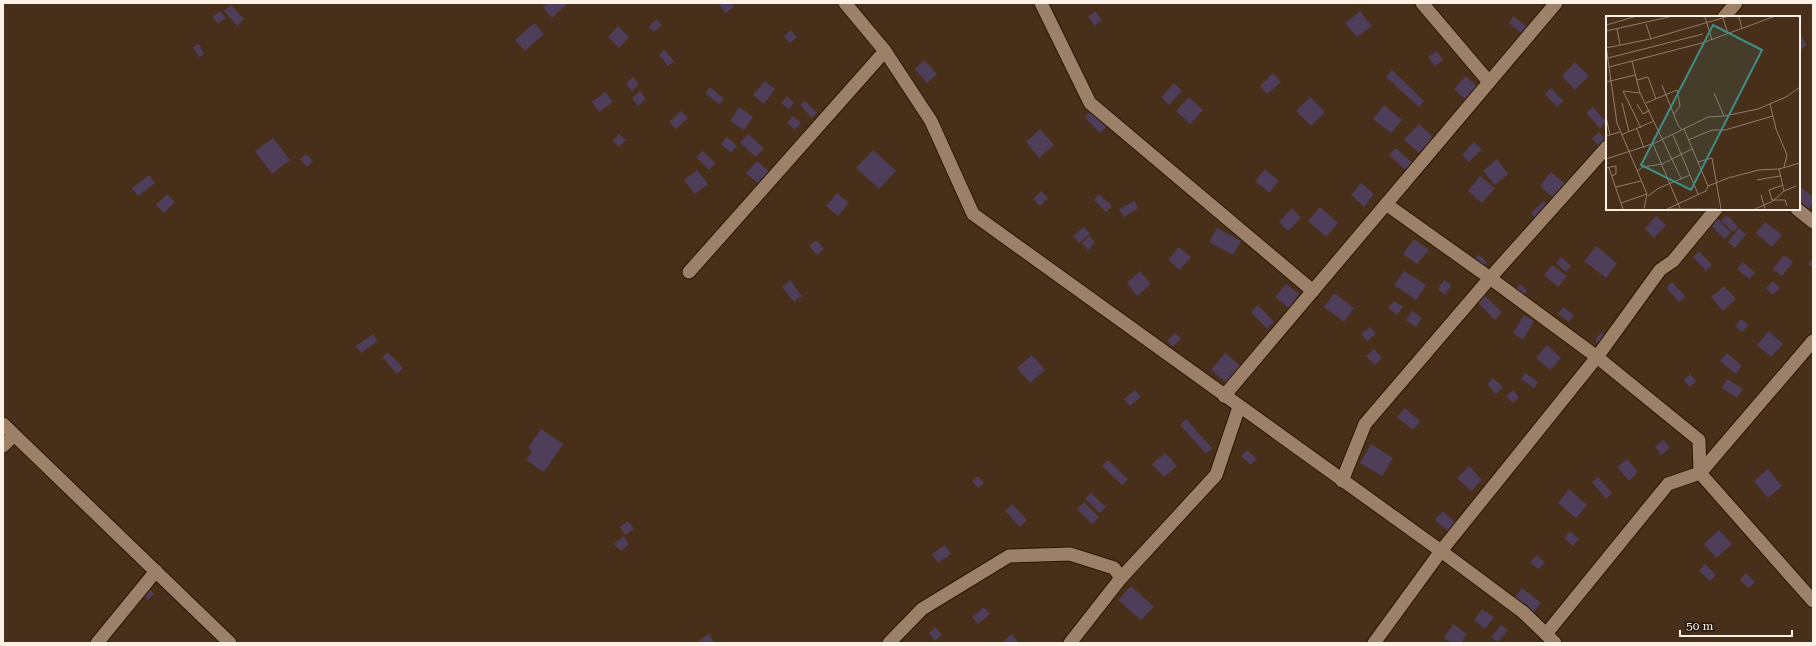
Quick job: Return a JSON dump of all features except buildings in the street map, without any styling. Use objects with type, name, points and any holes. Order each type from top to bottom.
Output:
[{"type":"street","points":[[846,3],[884,51],[931,121],[973,214],[1441,551],[1523,612],[1550,639],[1668,484],[1700,473],[1813,341]]},
{"type":"street","points":[[1041,3],[1090,103],[1313,291]]},
{"type":"street","points":[[1422,3],[1489,82]]},
{"type":"street","points":[[1224,396],[1556,3]]},
{"type":"street","points":[[1725,16],[1736,3]]},
{"type":"street","points":[[689,272],[884,51]]},
{"type":"street","points":[[1342,481],[1365,424],[1490,278],[1606,148]]},
{"type":"street","points":[[1386,204],[1597,357],[1699,440],[1700,473],[1813,601]]},
{"type":"street","points":[[1374,643],[1441,551],[1597,357],[1660,270],[1673,261],[1715,210]]},
{"type":"street","points":[[1798,210],[1813,222]]},
{"type":"street","points":[[1070,643],[1121,578],[1216,475],[1239,407]]},
{"type":"street","points":[[3,424],[230,643]]},
{"type":"street","points":[[3,446],[14,435]]},
{"type":"street","points":[[888,643],[922,609],[1009,556],[1070,554],[1114,568],[1121,578]]},
{"type":"street","points":[[97,643],[156,571]]}]
